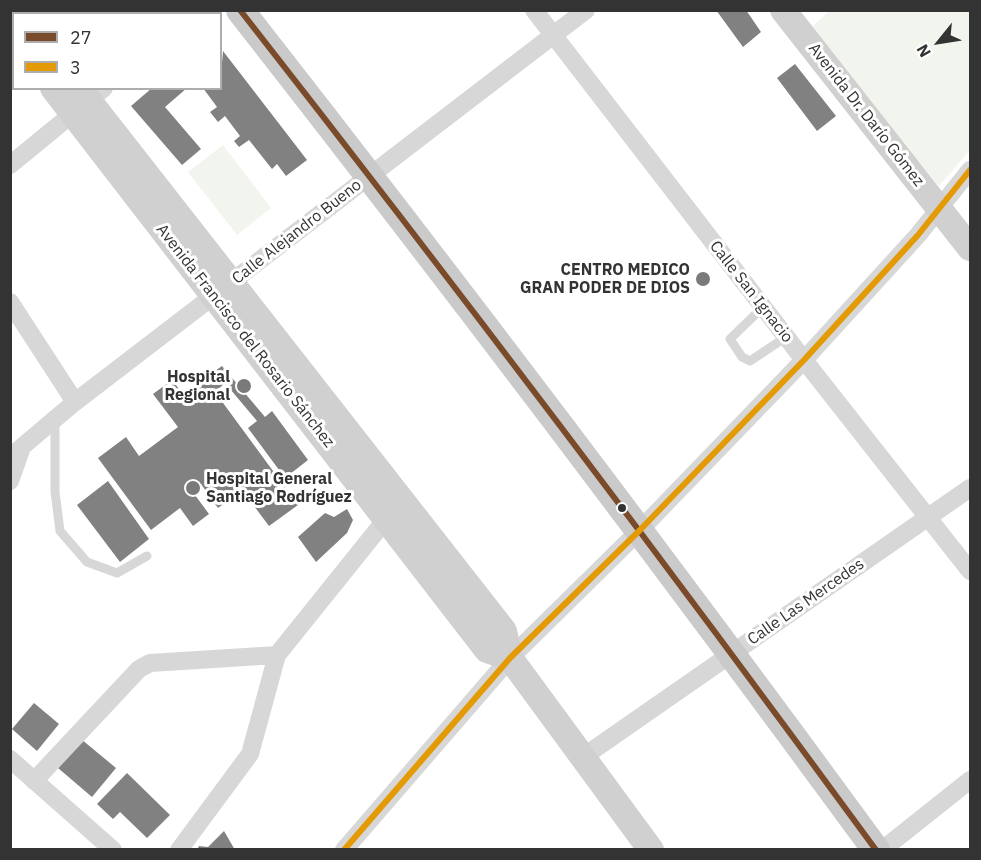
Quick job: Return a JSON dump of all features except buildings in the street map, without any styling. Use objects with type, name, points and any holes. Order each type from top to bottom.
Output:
[{"type":"main road","points":[[240,10],[370,176],[732,654],[876,849]]},
{"type":"main road","name":"Avenida Dr. Darío Gómez","points":[[794,15],[970,249]]},
{"type":"main road","name":"Avenida Francisco del Rosario Sánchez","points":[[58,90],[86,99],[387,518],[487,650],[510,658]]},
{"type":"main road","name":"Avenida Francisco del Rosario Sánchez","points":[[222,290],[504,631],[510,658],[651,849]]},
{"type":"street","name":"Calle San Ignacio","points":[[534,10],[786,338],[930,516],[970,570]]},
{"type":"street","name":"Calle Alejandro Bueno","points":[[16,453],[75,402],[586,10]]},
{"type":"street","points":[[10,165],[86,99]]},
{"type":"street","points":[[344,849],[510,658],[639,531],[804,360],[918,235],[970,170]]},
{"type":"street","points":[[10,302],[75,402]]},
{"type":"street","points":[[10,481],[16,453]]},
{"type":"street","name":"Calle Las Mercedes","points":[[583,757],[970,488]]},
{"type":"street","points":[[179,849],[250,754],[277,655],[387,518]]},
{"type":"street","points":[[34,781],[125,681],[150,663],[277,655]]},
{"type":"street","points":[[10,759],[113,849]]},
{"type":"street","points":[[882,849],[970,780]]},
{"type":"lane","points":[[763,307],[730,339],[742,357],[750,361],[786,338]]},
{"type":"lane","points":[[55,418],[55,492],[60,531],[87,562],[117,573],[147,556]]},
{"type":"shaded area","points":[[829,11],[970,11],[970,150],[939,186],[808,31]]},
{"type":"shaded area","points":[[223,145],[271,208],[237,235],[188,172]]},
{"type":"transit line","name":"27","points":[[240,10],[561,427],[876,850]]},
{"type":"transit line","name":"3","points":[[344,850],[510,658],[639,531],[804,360],[918,235],[970,170]]},
{"type":"place","name":"CENTRO MEDICO GRAN PODER DE DIOS","points":[[703,279]]},
{"type":"place","name":"Hospital Regional","points":[[244,386]]},
{"type":"place","name":"Hospital General Santiago Rodríguez","points":[[193,488]]}]
